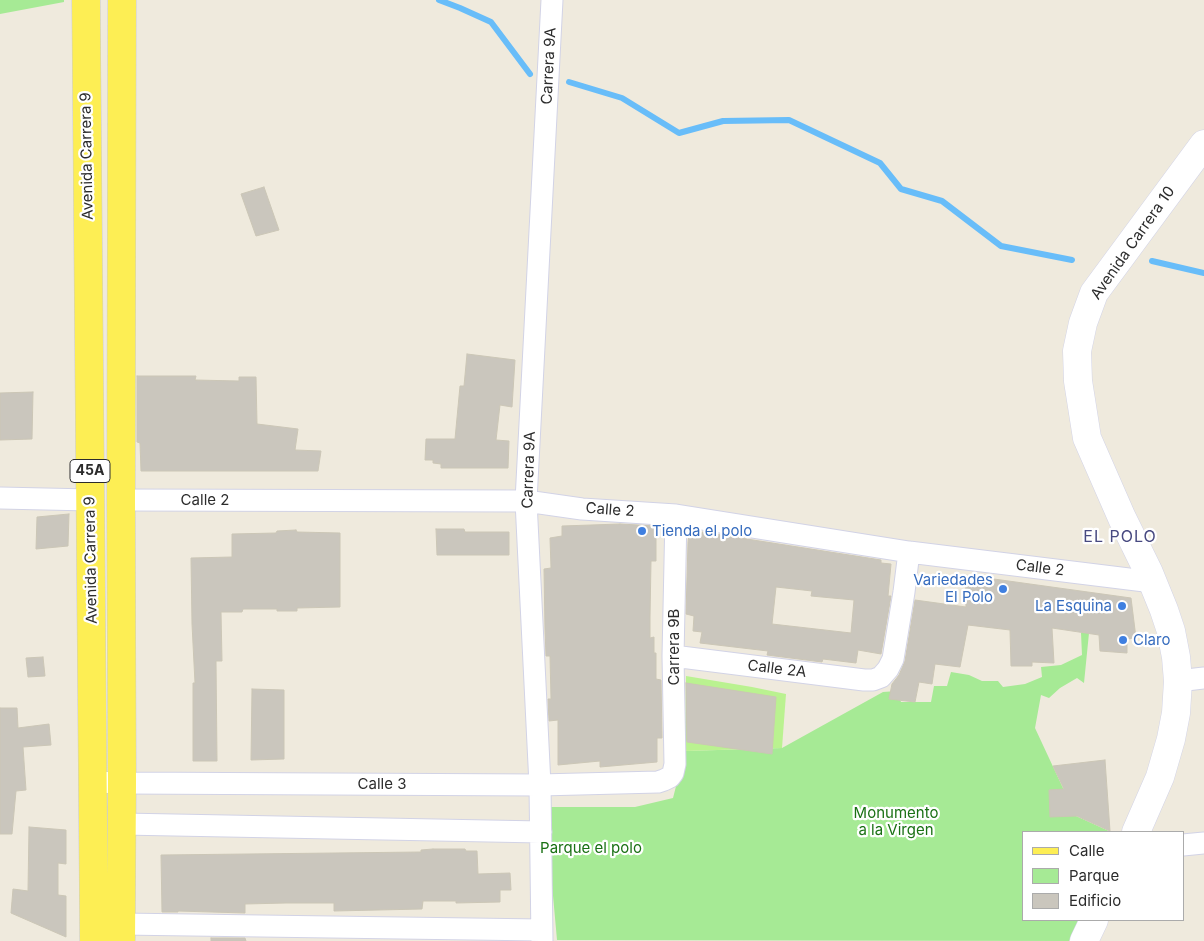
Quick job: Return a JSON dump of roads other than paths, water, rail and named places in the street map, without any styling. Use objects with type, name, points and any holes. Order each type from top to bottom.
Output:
[{"type":"main road","name":"Avenida Carrera 9","points":[[86,0],[94,941]]},
{"type":"main road","name":"Avenida Carrera 9","points":[[121,932],[122,0]]},
{"type":"main road","name":"Avenida Carrera 10","points":[[1136,831],[1160,777],[1176,713],[1191,680],[1176,657],[1171,630],[1153,582],[1118,510],[1088,438],[1078,381],[1077,351],[1083,324],[1094,294],[1204,144]]},
{"type":"main road","points":[[1084,941],[1094,921]]},
{"type":"street","name":"Carrera 9A","points":[[541,935],[540,785],[526,501],[552,0]]},
{"type":"street","points":[[0,498],[90,500]]},
{"type":"street","name":"Calle 2","points":[[122,500],[526,501],[582,509],[676,515],[909,552],[1153,582]]},
{"type":"street","name":"Carrera 9B","points":[[670,777],[675,764],[673,656],[676,515]]},
{"type":"street","name":"Calle 2A","points":[[673,656],[864,680],[874,680],[881,677],[893,659],[909,552]]},
{"type":"street","name":"Calle 3","points":[[92,782],[540,785],[658,782],[670,777]]},
{"type":"street","points":[[122,824],[541,832]]},
{"type":"street","points":[[1184,845],[1204,843]]},
{"type":"street","points":[[121,932],[541,935]]},
{"type":"waterway","points":[[439,0],[491,22],[530,74]]},
{"type":"waterway","points":[[569,82],[622,98],[679,133],[723,121],[789,120],[880,163],[901,189],[942,201],[1001,246],[1072,260]]},
{"type":"waterway","points":[[1152,261],[1204,273]]},
{"type":"place","name":"Tienda el polo","points":[[642,531]]},
{"type":"place","name":"Variedades El Polo","points":[[1003,589]]},
{"type":"place","name":"La Esquina","points":[[1122,606]]},
{"type":"place","name":"Claro","points":[[1123,640]]},
{"type":"district","name":"EL POLO","points":[[1120,537]]},
{"type":"park label","name":"Monumento a la Virgen","points":[[896,822]]},
{"type":"park label","name":"Parque el polo","points":[[591,848]]}]
